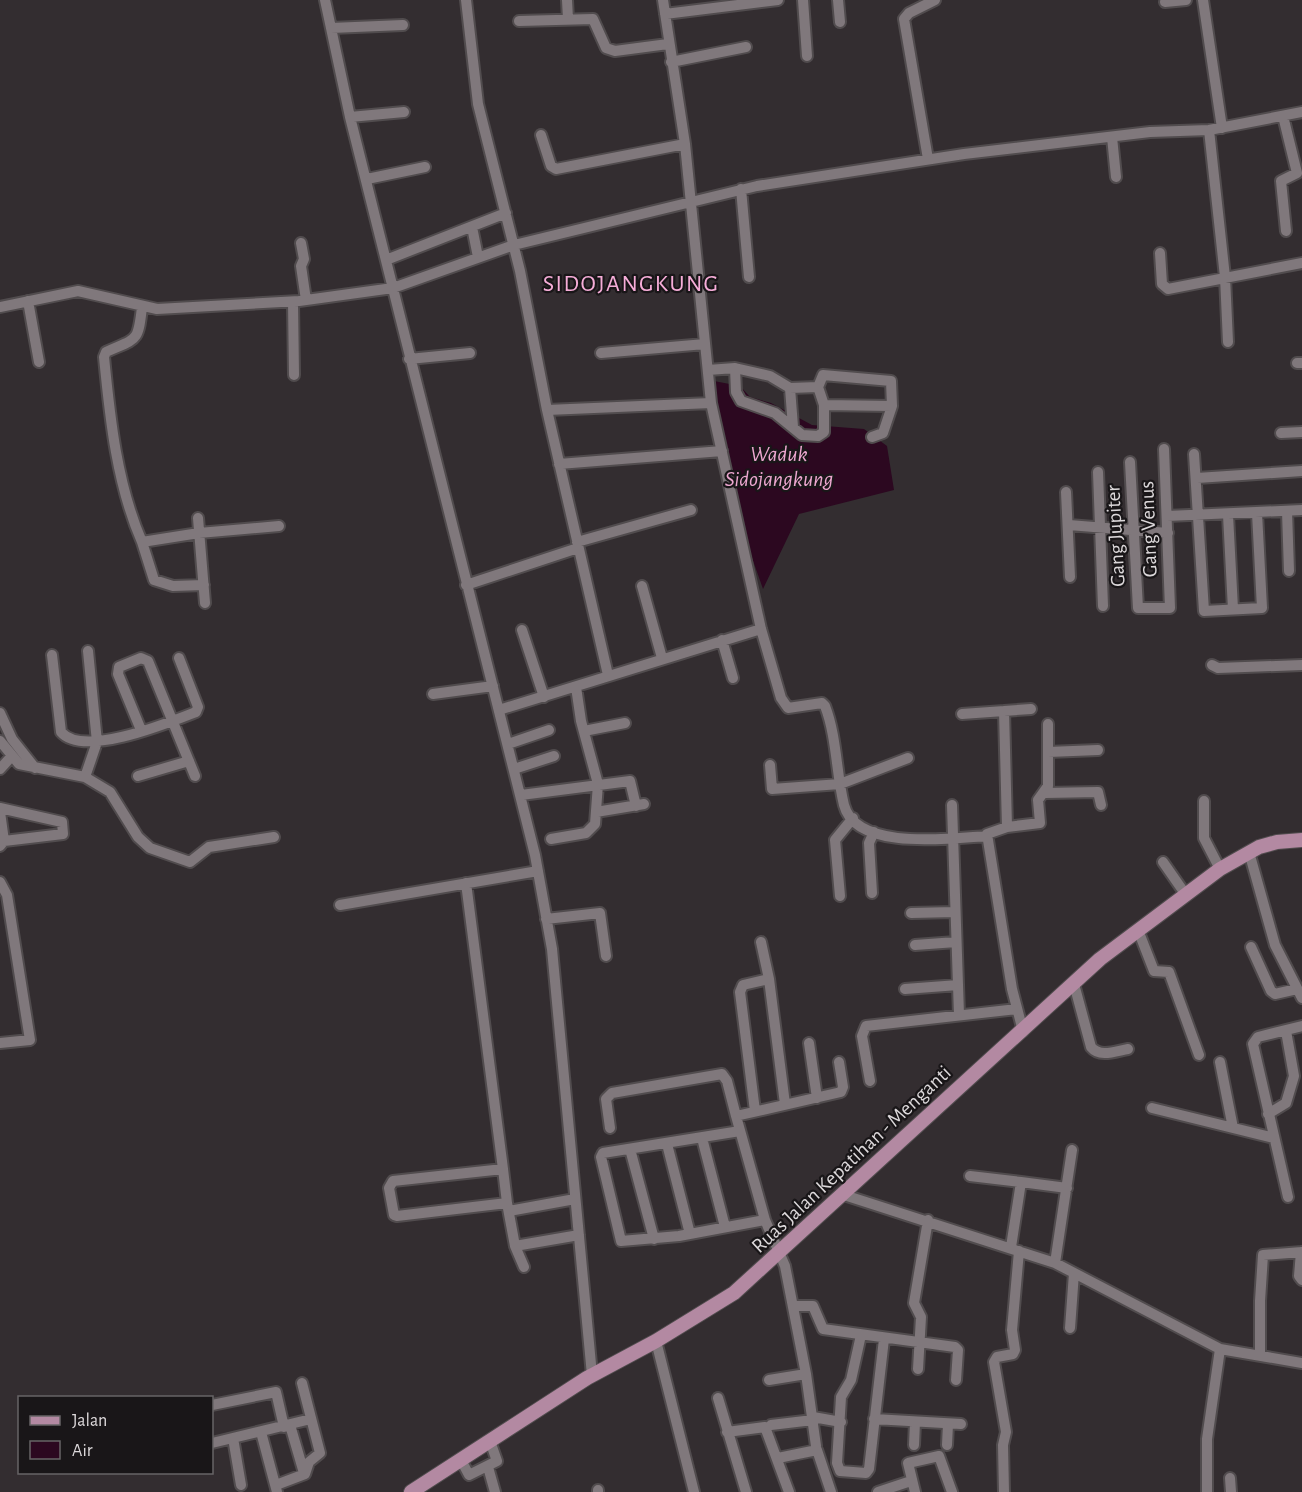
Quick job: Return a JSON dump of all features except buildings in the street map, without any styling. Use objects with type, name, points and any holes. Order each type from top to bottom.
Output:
[{"type":"main road","name":"Ruas Jalan Kepatihan - Menganti","points":[[411,1492],[592,1375],[656,1341],[734,1293],[1100,959],[1220,869],[1268,844],[1302,840]]},
{"type":"street","points":[[325,0],[350,117],[367,179],[409,360],[521,795],[538,871],[552,949],[592,1375]]},
{"type":"street","points":[[466,0],[478,104],[514,245],[547,410],[608,675]]},
{"type":"street","points":[[567,0],[568,19]]},
{"type":"street","points":[[663,0],[685,144],[711,403],[761,629],[783,703],[788,708],[822,704],[825,706],[844,807],[860,825],[886,837],[915,842],[987,836]]},
{"type":"street","points":[[665,14],[778,0]]},
{"type":"street","points":[[803,0],[807,56]]},
{"type":"street","points":[[838,0],[840,22]]},
{"type":"street","points":[[928,159],[904,19],[909,13],[935,0]]},
{"type":"street","points":[[1165,2],[1186,0]]},
{"type":"street","points":[[1203,0],[1222,128]]},
{"type":"street","points":[[519,21],[593,19],[606,48],[610,50],[668,44]]},
{"type":"street","points":[[331,28],[403,25]]},
{"type":"street","points":[[671,62],[746,46]]},
{"type":"street","points":[[350,117],[404,112]]},
{"type":"street","points":[[0,307],[87,291],[157,309],[292,302],[393,288],[514,245],[741,189],[928,159],[1112,137],[1209,130],[1302,112]]},
{"type":"street","points":[[1283,116],[1297,173],[1281,181],[1286,231]]},
{"type":"street","points":[[1209,130],[1225,277],[1228,342]]},
{"type":"street","points":[[541,135],[551,166],[556,169],[685,144]]},
{"type":"street","points":[[1112,137],[1116,177]]},
{"type":"street","points":[[367,179],[425,167]]},
{"type":"street","points":[[741,189],[749,277]]},
{"type":"street","points":[[386,260],[506,213]]},
{"type":"street","points":[[472,227],[478,257]]},
{"type":"street","points":[[301,243],[304,259],[301,266],[306,300]]},
{"type":"street","points":[[1160,253],[1162,284],[1166,289],[1302,263]]},
{"type":"street","points":[[28,301],[39,362]]},
{"type":"street","points":[[292,302],[294,375]]},
{"type":"street","points":[[142,307],[137,336],[132,341],[106,351],[104,357],[116,446],[128,510],[142,542],[154,580],[173,586],[204,585]]},
{"type":"street","points":[[601,353],[705,344]]},
{"type":"street","points":[[409,360],[470,353]]},
{"type":"street","points":[[708,370],[735,368],[770,376],[790,388],[818,387]]},
{"type":"street","points":[[735,368],[738,398],[775,413],[802,435],[821,435],[824,432],[824,405],[818,387],[823,375],[889,380],[892,385],[892,406],[883,433],[872,437]]},
{"type":"street","points":[[790,388],[793,427]]},
{"type":"street","points":[[547,410],[711,403]]},
{"type":"street","points":[[824,405],[892,406]]},
{"type":"street","points":[[1281,433],[1302,432]]},
{"type":"street","name":"Gang Venus","points":[[1164,449],[1170,608]]},
{"type":"street","points":[[559,464],[722,451]]},
{"type":"street","points":[[1194,454],[1200,514],[1204,611],[1262,608],[1257,513]]},
{"type":"street","name":"Gang Jupiter","points":[[1130,462],[1138,608],[1170,608]]},
{"type":"street","points":[[1197,478],[1302,471]]},
{"type":"street","points":[[1098,472],[1103,606]]},
{"type":"street","points":[[1066,492],[1070,577]]},
{"type":"street","points":[[466,585],[577,545],[691,510]]},
{"type":"street","points":[[1167,516],[1302,510]]},
{"type":"street","points":[[1287,511],[1289,571]]},
{"type":"street","points":[[1228,515],[1233,609]]},
{"type":"street","points":[[198,518],[205,603]]},
{"type":"street","points":[[1069,525],[1101,530],[1168,533]]},
{"type":"street","points":[[142,542],[199,533],[279,526]]},
{"type":"street","points":[[642,586],[662,658]]},
{"type":"street","points":[[499,710],[761,629]]},
{"type":"street","points":[[522,630],[544,697]]},
{"type":"street","points":[[722,640],[733,678]]},
{"type":"street","points":[[85,777],[97,742],[88,651]]},
{"type":"street","points":[[52,655],[61,732],[67,739],[79,742],[97,742],[172,722],[196,712],[198,707],[179,658]]},
{"type":"street","points":[[141,730],[118,674],[119,667],[125,662],[141,658],[148,661],[195,776]]},
{"type":"street","points":[[1212,665],[1218,668],[1302,665]]},
{"type":"street","points":[[433,694],[493,686]]},
{"type":"street","points":[[551,839],[591,830],[594,827],[598,787],[576,687]]},
{"type":"street","points":[[962,714],[1031,709]]},
{"type":"street","points":[[1004,711],[1007,827]]},
{"type":"street","points":[[1,717],[12,739],[35,768]]},
{"type":"street","points":[[584,731],[625,723]]},
{"type":"street","points":[[1023,1031],[1017,1009],[987,836],[988,832],[1007,827],[1038,824],[1038,800],[1048,786],[1048,724]]},
{"type":"street","points":[[508,744],[549,730]]},
{"type":"street","points":[[0,741],[19,764],[85,777],[110,792],[138,837],[150,848],[190,862],[209,847],[273,837]]},
{"type":"street","points":[[1048,752],[1098,750]]},
{"type":"street","points":[[514,769],[554,756]]},
{"type":"street","points":[[0,769],[11,757]]},
{"type":"street","points":[[771,765],[772,789],[840,784],[908,758]]},
{"type":"street","points":[[138,776],[189,760]]},
{"type":"street","points":[[521,795],[633,782],[640,805],[596,812]]},
{"type":"street","points":[[1045,793],[1098,792],[1101,805]]},
{"type":"street","points":[[1204,801],[1204,838],[1220,869]]},
{"type":"street","points":[[952,805],[959,1015]]},
{"type":"street","points":[[0,810],[62,822],[63,834],[2,843],[0,810]]},
{"type":"street","points":[[840,896],[835,840],[853,818]]},
{"type":"street","points":[[872,893],[869,843],[874,832]]},
{"type":"street","points":[[1249,852],[1275,945],[1300,993],[1275,994],[1271,992],[1251,947]]},
{"type":"street","points":[[1163,862],[1186,895]]},
{"type":"street","points":[[340,905],[538,871]]},
{"type":"street","points":[[0,882],[7,895],[30,1040],[0,1043]]},
{"type":"street","points":[[466,884],[508,1207],[515,1245],[524,1267]]},
{"type":"street","points":[[911,913],[955,912]]},
{"type":"street","points":[[546,919],[600,913],[606,956]]},
{"type":"street","points":[[1138,930],[1154,971],[1169,972],[1199,1055]]},
{"type":"street","points":[[761,942],[769,979],[785,1104]]},
{"type":"street","points":[[915,945],[956,942]]},
{"type":"street","points":[[755,1111],[740,992],[743,985],[769,979]]},
{"type":"street","points":[[1074,984],[1094,1052],[1128,1049]]},
{"type":"street","points":[[905,989],[958,985]]},
{"type":"street","points":[[870,1081],[862,1036],[863,1027],[888,1022],[1017,1009]]},
{"type":"street","points":[[1288,1197],[1253,1044],[1258,1037],[1302,1026]]},
{"type":"street","points":[[1268,1114],[1286,1103],[1298,1076],[1286,1031]]},
{"type":"street","points":[[809,1043],[817,1098]]},
{"type":"street","points":[[736,1116],[843,1091],[839,1062]]},
{"type":"street","points":[[1220,1062],[1233,1128]]},
{"type":"street","points":[[610,1128],[606,1099],[612,1093],[722,1074],[727,1081],[765,1220],[780,1251],[794,1306],[816,1446]]},
{"type":"street","points":[[1152,1108],[1274,1138]]},
{"type":"street","points":[[740,1131],[667,1144],[607,1151],[601,1157],[621,1241],[690,1234],[765,1220]]},
{"type":"street","points":[[702,1138],[725,1227]]},
{"type":"street","points":[[667,1144],[690,1234]]},
{"type":"street","points":[[630,1149],[654,1239]]},
{"type":"street","points":[[1055,1263],[1072,1150]]},
{"type":"street","points":[[503,1169],[393,1181],[389,1188],[394,1215],[508,1207],[575,1199]]},
{"type":"street","points":[[970,1176],[1067,1188]]},
{"type":"street","points":[[1004,1492],[1003,1445],[1006,1432],[994,1362],[997,1358],[1013,1354],[1015,1350],[1012,1330],[1015,1250],[1021,1182]]},
{"type":"street","points":[[841,1194],[928,1220],[1055,1263],[1220,1349],[1302,1363]]},
{"type":"street","points":[[918,1369],[921,1314],[914,1304],[928,1220]]},
{"type":"street","points":[[515,1245],[579,1235]]},
{"type":"street","points":[[1260,1356],[1262,1257],[1265,1254],[1301,1252],[1299,1276],[1302,1280]]},
{"type":"street","points":[[1070,1328],[1074,1273]]},
{"type":"street","points":[[794,1306],[815,1308],[821,1328],[884,1339],[920,1341],[955,1347],[958,1350],[956,1380]]},
{"type":"street","points":[[861,1335],[851,1380],[841,1397],[839,1470],[866,1473],[869,1469],[884,1339]]},
{"type":"street","points":[[656,1341],[694,1492]]},
{"type":"street","points":[[1208,1492],[1207,1439],[1220,1349]]},
{"type":"street","points":[[769,1380],[806,1374]]},
{"type":"street","points":[[261,1432],[276,1489],[305,1474],[309,1462],[320,1453],[302,1383]]},
{"type":"street","points":[[213,1405],[276,1392],[305,1474]]},
{"type":"street","points":[[718,1398],[746,1492]]},
{"type":"street","points":[[213,1443],[311,1419]]},
{"type":"street","points":[[771,1425],[813,1419],[841,1422]]},
{"type":"street","points":[[874,1419],[961,1424]]},
{"type":"street","points":[[914,1445],[915,1422]]},
{"type":"street","points":[[947,1445],[948,1424]]},
{"type":"street","points":[[727,1432],[765,1427],[789,1492]]},
{"type":"street","points":[[233,1438],[240,1485]]},
{"type":"street","points":[[461,1460],[469,1475],[488,1467],[497,1461],[490,1441]]},
{"type":"street","points":[[778,1458],[817,1450],[831,1492]]},
{"type":"street","points":[[878,1492],[913,1487],[908,1462],[939,1456],[952,1492]]},
{"type":"street","points":[[488,1467],[495,1492]]},
{"type":"street","points":[[1230,1478],[1230,1492]]},
{"type":"water","name":"Waduk Sidojangkung","points":[[714,381],[740,386],[750,397],[771,403],[812,425],[864,429],[887,446],[894,490],[799,514],[763,589],[738,518],[714,416]]},
{"type":"district","name":"SIDOJANGKUNG","points":[[631,283]]}]
